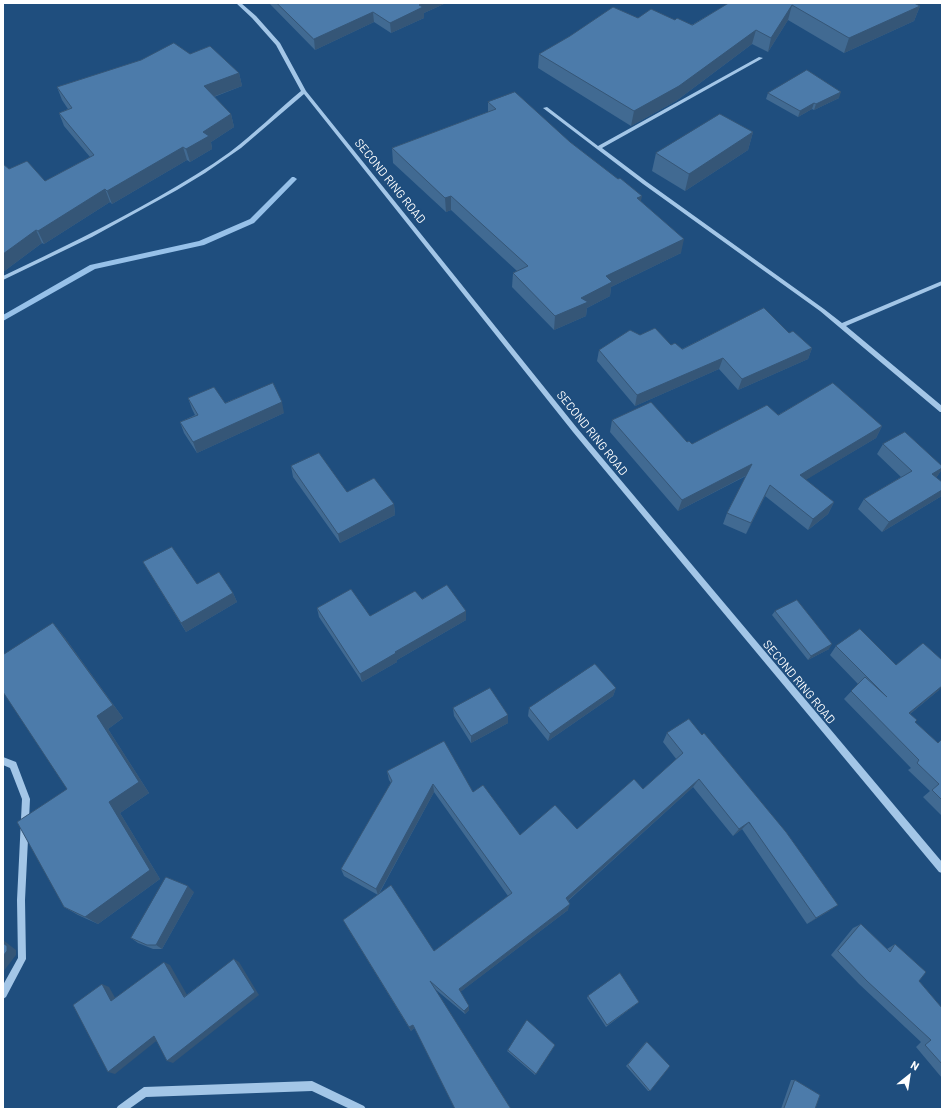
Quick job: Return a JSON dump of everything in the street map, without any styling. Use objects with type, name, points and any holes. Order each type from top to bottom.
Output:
[{"type":"street","name":"SECOND RING ROAD","points":[[238,3],[254,17],[278,44],[304,91],[574,430],[942,870]]},
{"type":"street","points":[[598,148],[761,58]]},
{"type":"street","points":[[3,278],[88,238],[175,189],[231,153],[304,91]]},
{"type":"street","points":[[546,108],[598,148],[822,310],[942,410]]},
{"type":"street","points":[[842,326],[942,284]]},
{"type":"street","points":[[3,761],[13,765],[26,799],[22,900],[22,959],[3,994]]},
{"type":"street","points":[[121,1109],[144,1092],[312,1086],[361,1109]]},
{"type":"building","points":[[277,3],[423,3],[419,5],[423,7],[390,23],[373,12],[314,39]]},
{"type":"building","points":[[729,3],[914,3],[920,6],[849,38],[792,5],[771,38],[756,30],[679,86],[634,111],[539,54],[570,36],[613,7],[638,18],[651,9],[675,20],[677,18],[692,25]]},
{"type":"building","points":[[174,43],[190,54],[210,46],[239,73],[204,86],[231,114],[203,132],[209,136],[186,149],[183,147],[107,191],[105,189],[38,231],[36,230],[3,254],[3,164],[9,169],[27,161],[45,181],[94,155],[59,113],[72,108],[57,87],[141,60]]},
{"type":"building","points":[[807,70],[841,92],[816,104],[814,103],[800,111],[768,93]]},
{"type":"building","points":[[515,92],[570,142],[618,179],[620,178],[642,196],[637,198],[684,239],[606,276],[612,282],[581,298],[588,302],[555,316],[513,273],[528,266],[451,196],[445,198],[392,148],[496,109],[488,102]]},
{"type":"building","points":[[720,114],[753,132],[689,174],[656,153]]},
{"type":"building","points":[[764,308],[789,333],[793,331],[812,348],[742,379],[723,358],[637,395],[599,350],[630,330],[640,335],[655,328],[671,345],[675,343],[682,349]]},
{"type":"building","points":[[273,383],[282,402],[193,442],[180,422],[198,415],[188,398],[214,387],[225,403]]},
{"type":"building","points":[[833,383],[882,426],[800,475],[834,502],[813,519],[770,485],[751,523],[727,513],[752,464],[682,500],[612,420],[651,402],[687,442],[689,441],[692,444],[767,405],[778,415]]},
{"type":"building","points":[[905,432],[942,466],[942,468],[932,474],[942,482],[942,490],[889,522],[864,499],[912,471],[883,444]]},
{"type":"building","points":[[319,453],[347,492],[374,478],[394,504],[338,534],[291,466]]},
{"type":"building","points":[[172,547],[197,584],[219,572],[233,593],[181,623],[143,562]]},
{"type":"building","points":[[447,585],[466,611],[360,674],[317,608],[351,589],[370,616],[415,591],[422,599]]},
{"type":"building","points":[[797,600],[832,644],[811,656],[775,611]]},
{"type":"building","points":[[53,623],[113,705],[97,716],[139,782],[109,802],[150,870],[85,917],[64,907],[17,822],[67,789],[3,692],[3,655]]},
{"type":"building","points":[[860,629],[896,665],[923,643],[942,660],[942,686],[909,713],[917,720],[915,722],[938,743],[942,740],[942,800],[932,790],[939,784],[917,763],[919,760],[851,691],[865,677],[887,697],[836,646]]},
{"type":"building","points":[[595,664],[616,688],[550,734],[529,708]]},
{"type":"building","points":[[490,688],[508,715],[471,736],[453,708]]},
{"type":"building","points":[[689,719],[702,735],[704,733],[786,832],[838,905],[816,918],[749,822],[739,829],[699,779],[566,898],[570,904],[459,989],[469,1006],[464,1011],[430,981],[511,1109],[455,1109],[413,1025],[409,1027],[343,920],[391,885],[434,951],[512,893],[433,784],[376,889],[341,869],[392,781],[387,771],[444,741],[473,792],[483,785],[520,835],[555,805],[577,829],[634,779],[643,789],[683,753],[667,733]]},
{"type":"building","points":[[166,877],[188,886],[156,945],[147,945],[131,938]]},
{"type":"building","points":[[861,924],[890,952],[895,944],[926,972],[919,981],[942,1008],[942,1064],[925,1045],[931,1040],[867,981],[838,951]]},
{"type":"building","points":[[3,943],[7,946],[7,951],[3,956]]},
{"type":"building","points":[[234,959],[255,992],[167,1061],[154,1036],[108,1072],[73,1005],[102,984],[111,1001],[164,962],[184,997]]},
{"type":"building","points":[[620,973],[639,1002],[607,1025],[588,996]]},
{"type":"building","points":[[527,1020],[555,1045],[536,1074],[508,1050]]},
{"type":"building","points":[[647,1042],[670,1066],[650,1091],[628,1065]]},
{"type":"building","points":[[795,1080],[820,1095],[815,1109],[784,1109]]},
{"type":"waterway","points":[[3,318],[93,267],[201,243],[252,221],[294,179]]}]
